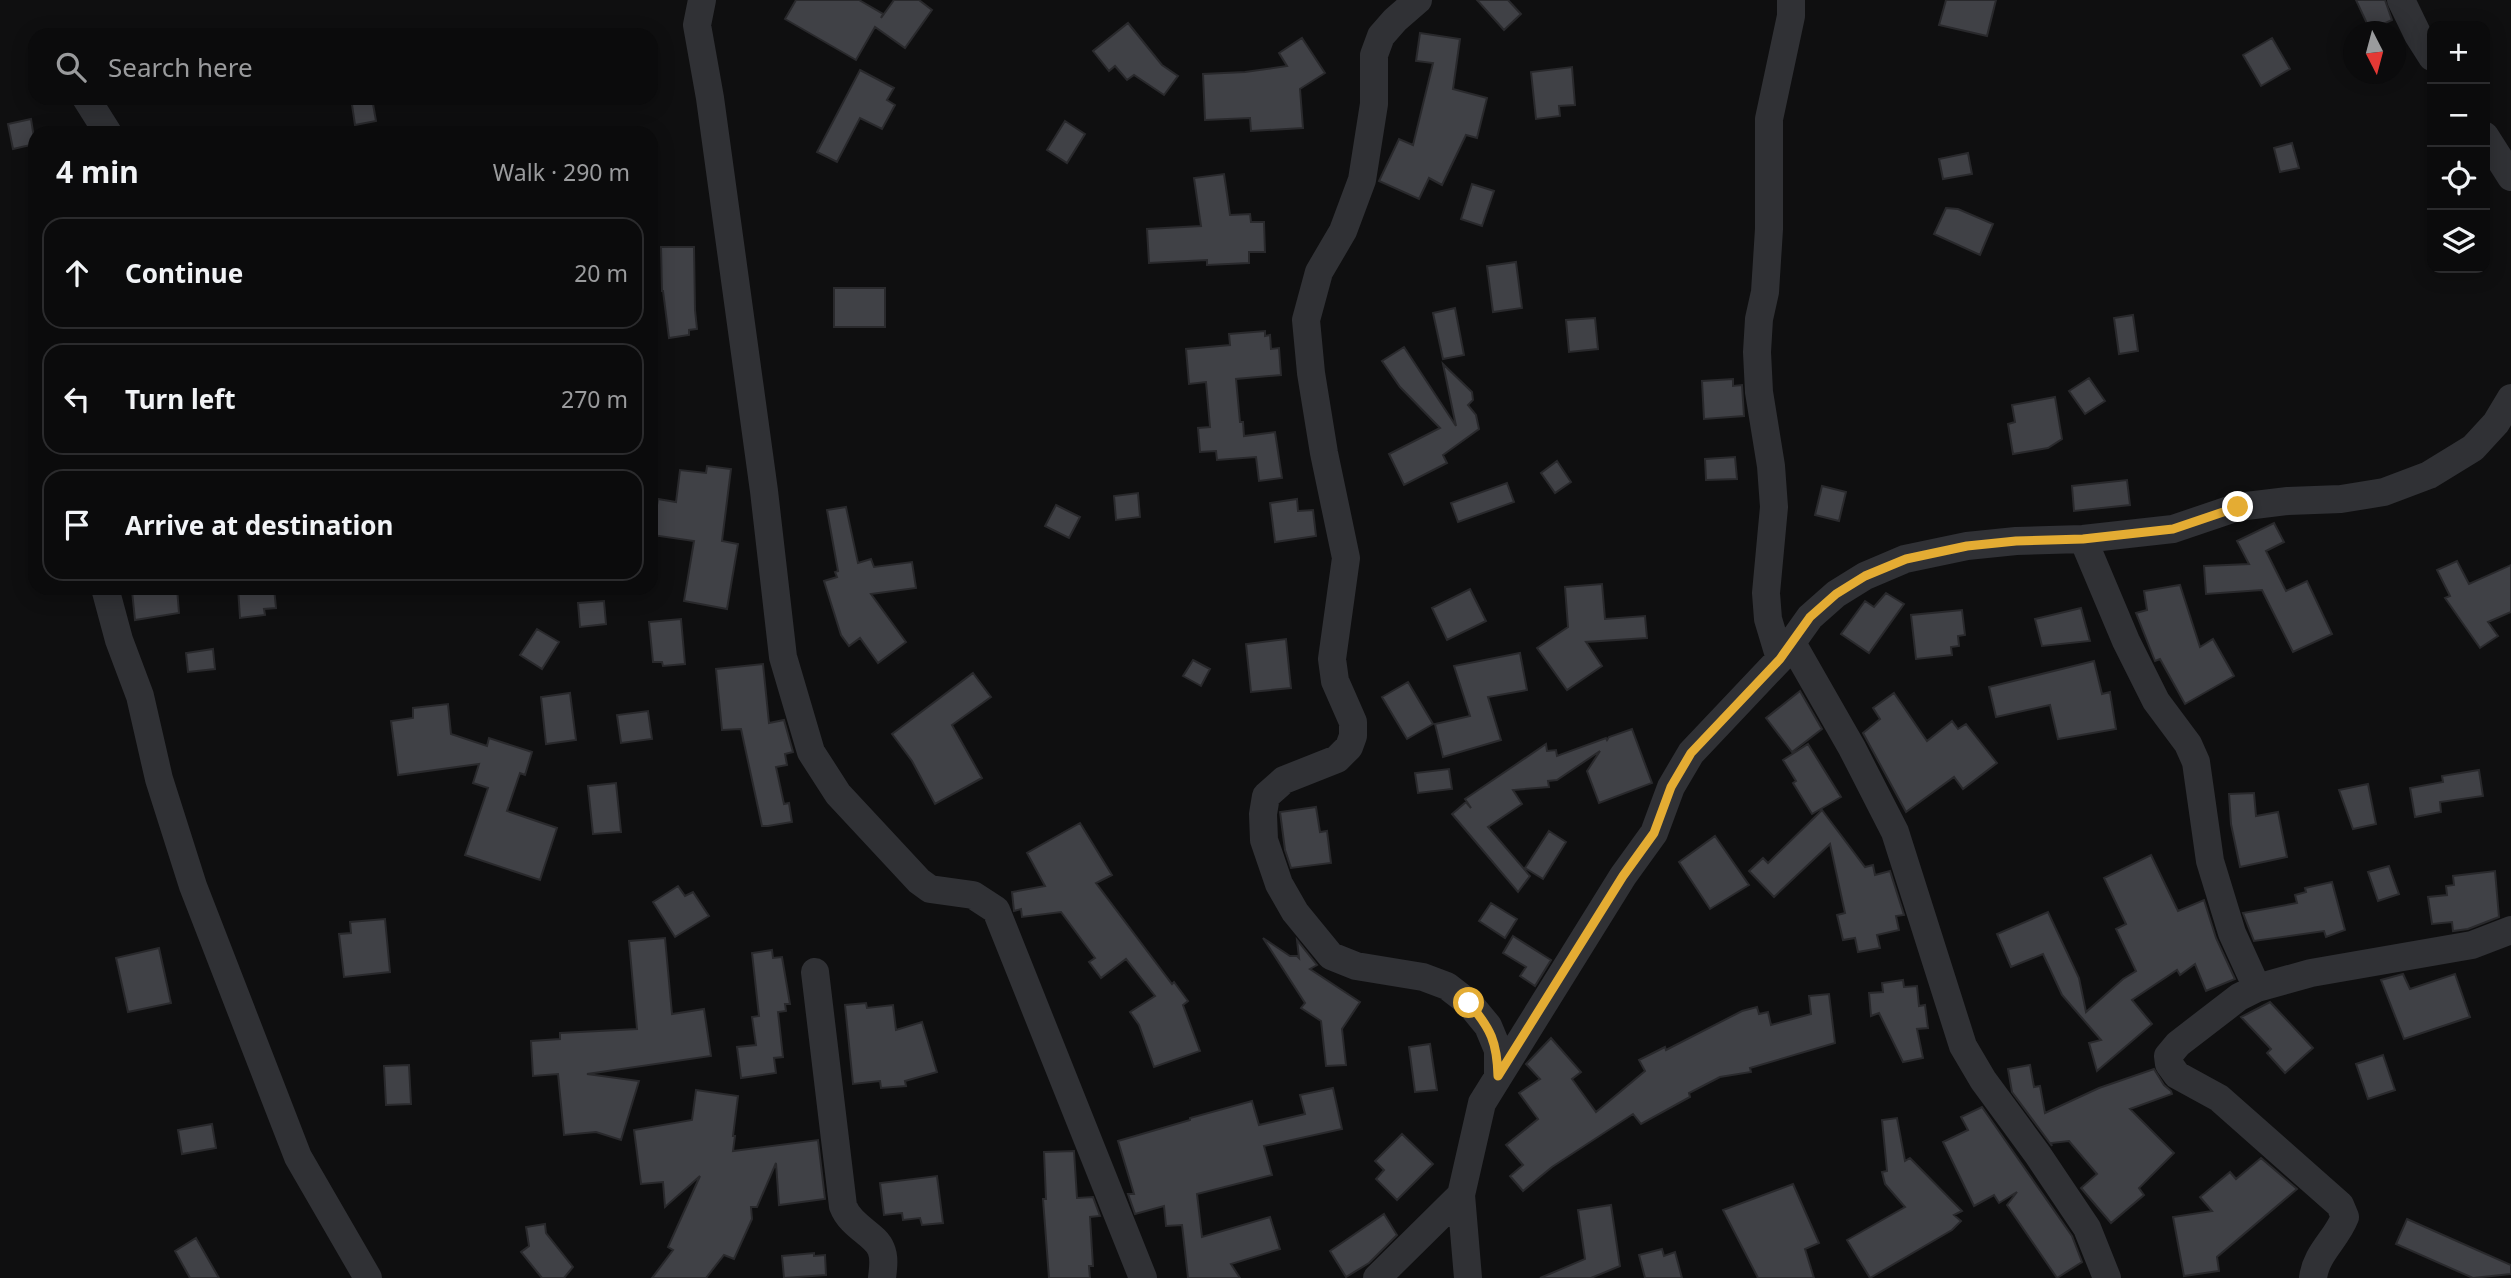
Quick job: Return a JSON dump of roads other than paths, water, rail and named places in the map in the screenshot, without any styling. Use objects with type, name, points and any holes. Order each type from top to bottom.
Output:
[{"type":"street","points":[[702,0],[697,25],[729,233],[764,491],[783,657],[811,752],[838,794],[919,881],[930,889],[973,895],[996,910],[1143,1278]]},
{"type":"street","points":[[1418,0],[1381,36],[1374,55],[1374,104],[1362,180],[1343,231],[1320,272],[1306,320],[1311,373],[1322,439],[1346,558],[1332,659],[1335,681],[1353,722],[1353,736],[1349,747],[1337,759],[1284,780],[1266,796],[1263,814],[1264,839],[1279,884],[1295,912],[1331,956],[1356,966],[1423,977],[1447,986],[1469,1003],[1488,1026],[1498,1050],[1498,1076]]},
{"type":"street","points":[[1791,0],[1791,16],[1769,119],[1769,229],[1765,292],[1759,318],[1757,352],[1759,393],[1771,466],[1774,507],[1766,593],[1768,619],[1786,651],[1852,748],[1895,832],[1963,1046],[1983,1080],[2087,1228],[2107,1278]]},
{"type":"street","points":[[2401,0],[2427,50]]},
{"type":"street","points":[[90,105],[104,126]]},
{"type":"street","points":[[2490,144],[2511,177]]},
{"type":"street","points":[[1468,1278],[1461,1195],[1482,1103],[1623,876],[1654,833],[1671,787],[1691,753],[1786,651],[1810,617],[1836,594],[1865,576],[1906,559],[1967,546],[2083,539],[2173,529],[2238,507],[2288,501],[2341,499],[2384,492],[2429,475],[2473,448],[2496,423],[2511,397]]},
{"type":"street","points":[[2083,539],[2126,641],[2150,689],[2188,744],[2196,762],[2210,862],[2232,933],[2257,988]]},
{"type":"street","points":[[107,595],[140,696],[159,779],[198,899],[298,1157],[368,1278]]},
{"type":"street","points":[[2313,1278],[2315,1266],[2323,1251],[2341,1228],[2345,1217],[2340,1205],[2219,1098],[2177,1075],[2169,1064],[2168,1056],[2178,1044],[2239,997],[2257,988],[2311,973],[2472,944],[2511,930]]},
{"type":"street","points":[[816,972],[843,1206],[851,1222],[879,1244],[883,1262],[882,1278]]},
{"type":"street","points":[[1377,1278],[1461,1195]]}]
